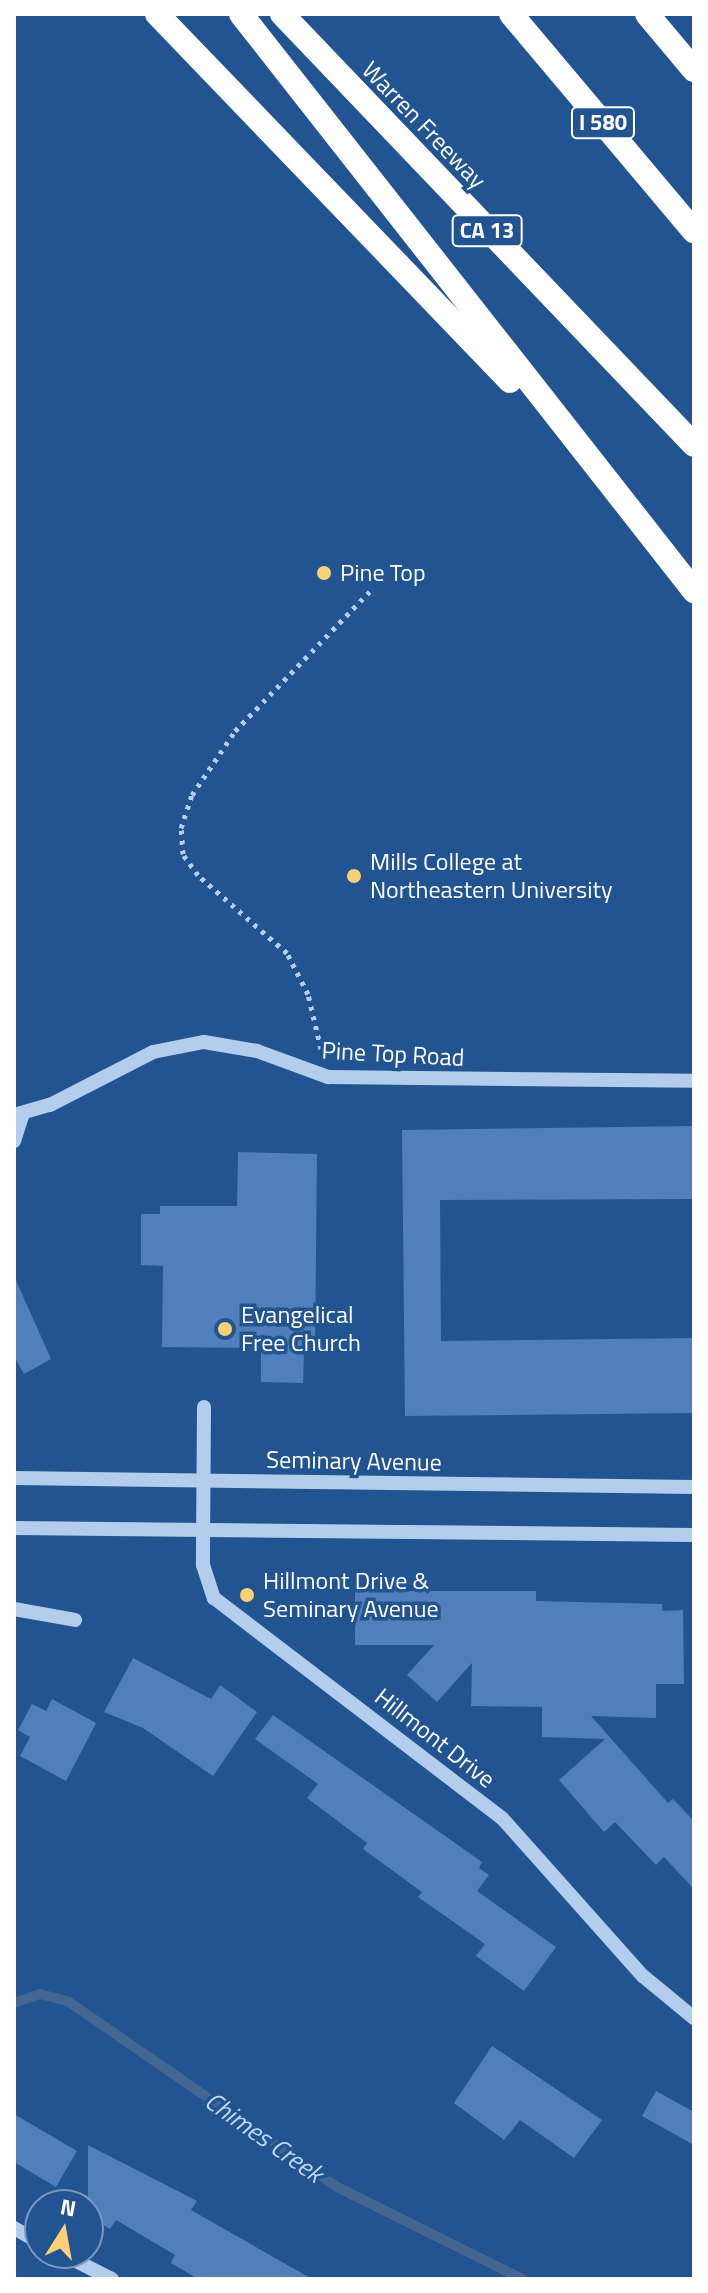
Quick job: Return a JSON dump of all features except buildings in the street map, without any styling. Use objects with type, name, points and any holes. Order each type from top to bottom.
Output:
[{"type":"highway","points":[[157,14],[598,472]]},
{"type":"highway","points":[[241,14],[694,591]]},
{"type":"highway","name":"Warren Freeway","points":[[282,14],[694,445]]},
{"type":"highway","name":"I 580","points":[[511,14],[694,231]]},
{"type":"highway","points":[[647,14],[694,70]]},
{"type":"street","name":"Pine Top Road","points":[[18,1115],[180,1043],[230,1045],[328,1077],[694,1081]]},
{"type":"street","points":[[14,1141],[18,1115]]},
{"type":"street","name":"Hillmont Drive","points":[[204,1407],[202,1530],[206,1581],[214,1598],[502,1818],[643,1976],[694,2018]]},
{"type":"street","name":"Seminary Avenue","points":[[14,1478],[694,1487]]},
{"type":"street","points":[[14,1528],[694,1535]]},
{"type":"street","points":[[14,1609],[75,1620]]},
{"type":"street","points":[[92,2269],[112,2279]]},
{"type":"path","points":[[328,1077],[308,994],[287,953],[198,875],[183,854],[181,828],[192,795],[235,731],[372,589]]},
{"type":"waterway","name":"Chimes Creek","points":[[14,2003],[40,1994],[69,2002],[339,2188],[522,2279]]},
{"type":"place","name":"Pine Top","points":[[324,573]]},
{"type":"place","name":"Mills College at Northeastern University","points":[[354,876]]},
{"type":"place","name":"Evangelical Free Church","points":[[225,1329]]},
{"type":"place","name":"Hillmont Drive & Seminary Avenue","points":[[247,1595]]}]
